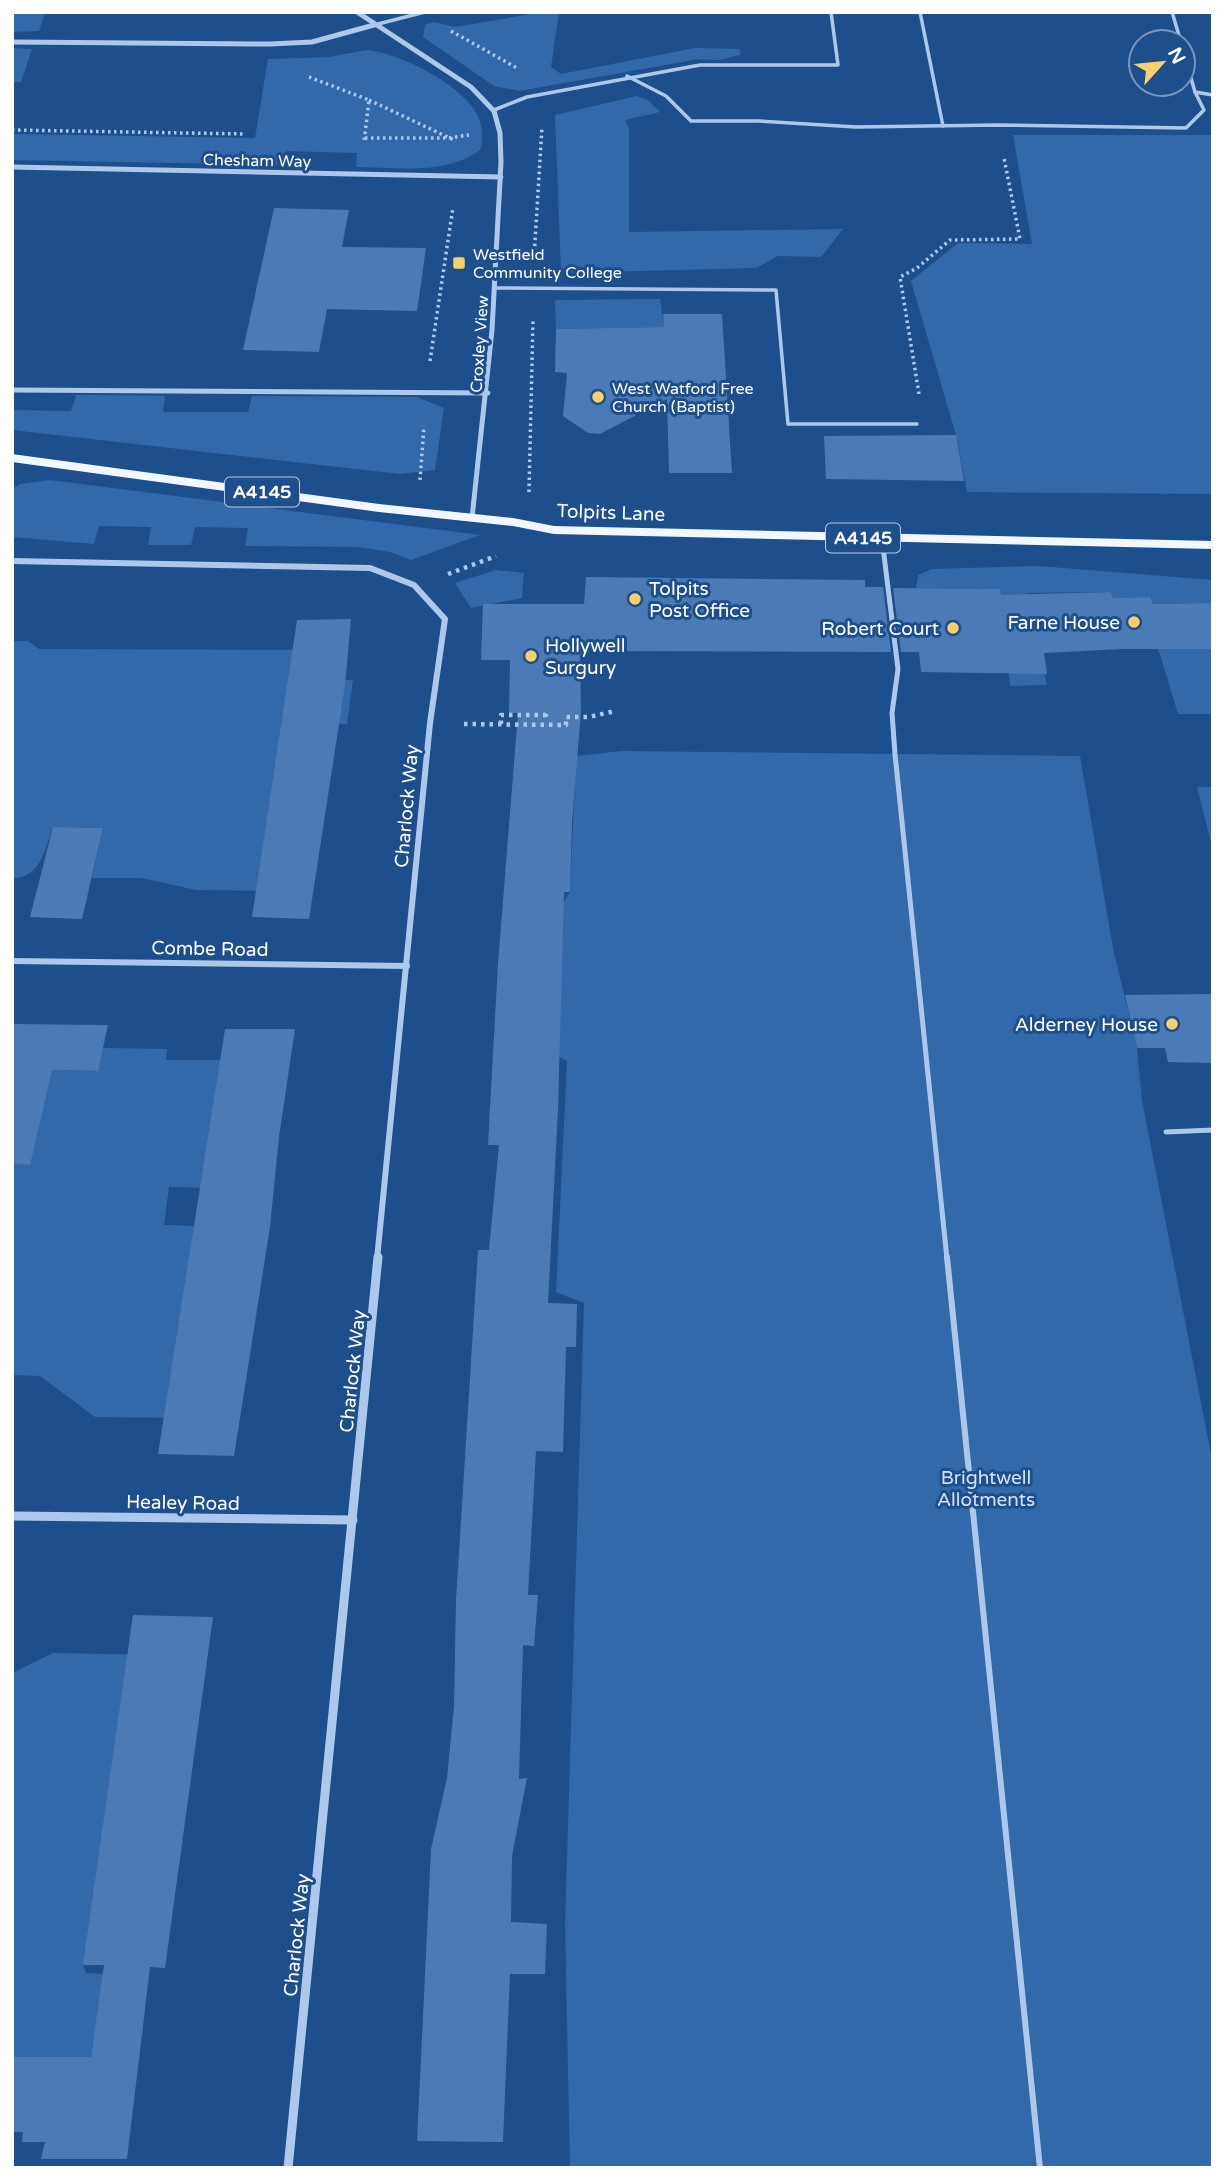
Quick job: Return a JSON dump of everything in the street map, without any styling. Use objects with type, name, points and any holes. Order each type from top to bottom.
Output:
[{"type":"main road","name":"Tolpits Lane","points":[[12,458],[554,530],[1213,545]]},
{"type":"street","points":[[357,12],[466,83],[494,110]]},
{"type":"street","points":[[12,42],[270,44],[312,42],[374,25]]},
{"type":"street","name":"Croxley View","points":[[472,518],[488,393],[496,288],[500,177],[494,110]]},
{"type":"street","name":"Chesham Way","points":[[12,167],[500,177]]},
{"type":"street","points":[[12,390],[488,393]]},
{"type":"street","points":[[12,561],[370,568],[418,586]]},
{"type":"street","name":"Charlock Way","points":[[288,2168],[430,723],[445,619],[418,586]]},
{"type":"street","name":"Combe Road","points":[[12,961],[407,966]]},
{"type":"street","name":"Healey Road","points":[[12,1516],[353,1520]]},
{"type":"lane","points":[[374,25],[425,12]]},
{"type":"lane","points":[[494,110],[527,97],[627,76],[700,65],[838,65],[831,12]]},
{"type":"lane","points":[[920,12],[943,126]]},
{"type":"lane","points":[[627,76],[666,96],[691,121],[758,121],[856,127],[998,125],[1186,128],[1205,110],[1197,96]]},
{"type":"lane","points":[[496,288],[776,290],[788,424],[917,424]]},
{"type":"lane","points":[[882,539],[898,669],[892,713],[895,754],[1040,2168]]},
{"type":"lane","points":[[1166,1132],[1213,1130]]},
{"type":"path","points":[[270,44],[271,62],[369,100],[459,143],[457,176],[426,391],[418,512]]},
{"type":"path","points":[[361,174],[369,100]]},
{"type":"path","points":[[904,424],[921,409],[900,277],[918,268],[950,240],[1020,239],[998,125]]},
{"type":"path","points":[[12,130],[244,134]]},
{"type":"path","points":[[365,138],[449,138]]},
{"type":"path","points":[[418,586],[498,555],[503,550]]},
{"type":"path","points":[[430,723],[566,725],[566,717],[589,717],[615,711]]},
{"type":"path","points":[[501,724],[501,715],[545,713]]},
{"type":"green space","points":[[13,12],[45,12],[39,31],[12,32]]},
{"type":"green space","points":[[543,12],[559,12],[551,67],[561,74],[695,48],[740,49],[740,55],[719,60],[699,59],[519,91],[494,86],[423,37],[425,25],[434,22],[455,27]]},
{"type":"green space","points":[[12,48],[32,49],[21,82],[12,82]]},
{"type":"green space","points":[[366,50],[380,52],[412,64],[429,72],[459,93],[480,120],[481,149],[468,158],[453,163],[421,168],[356,167],[357,153],[286,151],[286,165],[12,160],[12,134],[255,138],[268,59],[330,57]]},
{"type":"green space","points":[[637,96],[649,101],[660,112],[625,120],[629,128],[629,232],[843,229],[821,257],[778,256],[756,268],[561,273],[555,115]]},
{"type":"green space","points":[[1013,135],[1213,135],[1213,494],[967,492],[956,435],[911,281],[958,243],[1032,244]]},
{"type":"green space","points":[[660,299],[664,327],[556,329],[555,300]]},
{"type":"green space","points":[[76,395],[165,396],[163,412],[248,412],[252,396],[417,397],[444,408],[435,470],[400,474],[12,430],[12,410],[71,411]]},
{"type":"green space","points":[[50,480],[480,535],[411,560],[390,552],[359,547],[245,546],[248,528],[195,527],[191,545],[148,545],[151,527],[99,526],[94,544],[12,537],[12,489],[20,484]]},
{"type":"green space","points":[[1038,566],[1213,580],[1213,603],[1153,604],[1150,597],[1113,598],[1111,592],[1027,593],[1047,685],[1010,686],[1000,589],[916,588],[918,575],[932,569]]},
{"type":"green space","points":[[496,570],[524,573],[522,598],[471,608],[455,583]]},
{"type":"green space","points":[[12,641],[28,641],[39,649],[348,650],[342,680],[353,680],[347,724],[293,724],[271,891],[196,890],[142,878],[92,878],[103,828],[53,827],[44,853],[35,868],[22,877],[12,878]]},
{"type":"green space","points":[[1213,647],[1213,714],[1178,714],[1158,648]]},
{"type":"green space","name":"Brightwell Allotments","points":[[622,751],[1080,756],[1113,948],[1137,1048],[1142,1101],[1213,1464],[1213,2168],[570,2168],[565,1924],[584,1303],[556,1292],[567,1061],[558,1056],[563,903],[570,892],[576,756]]},
{"type":"green space","points":[[1197,787],[1213,787],[1213,850]]},
{"type":"green space","points":[[103,1048],[167,1049],[166,1060],[251,1060],[209,1188],[169,1187],[164,1225],[198,1226],[193,1418],[95,1417],[40,1376],[12,1375],[12,1086],[48,1086],[52,1070],[97,1071]]},
{"type":"green space","points":[[53,1653],[159,1655],[83,1965],[86,1973],[148,1976],[142,2034],[94,2035],[91,2057],[12,2057],[12,1673]]},
{"type":"building","points":[[274,208],[349,210],[342,247],[426,248],[417,311],[327,309],[319,352],[243,350]]},
{"type":"building","points":[[663,314],[722,314],[732,473],[669,473],[667,399],[600,434],[588,433],[563,416],[567,373],[555,372],[556,329],[664,327]]},
{"type":"building","points":[[956,435],[964,481],[826,479],[824,436]]},
{"type":"building","points":[[586,577],[865,580],[865,587],[883,587],[891,652],[580,651],[581,712],[572,822],[570,892],[564,892],[558,1109],[548,1303],[577,1304],[576,1347],[566,1347],[563,1452],[536,1451],[528,1595],[538,1595],[534,1646],[523,1645],[519,1779],[527,1778],[512,1856],[511,1922],[547,1924],[545,1974],[510,1974],[503,2142],[417,2141],[431,1849],[447,1778],[454,1707],[456,1600],[478,1250],[489,1250],[499,1145],[488,1145],[498,963],[518,713],[509,713],[510,660],[481,660],[483,604],[584,604]]},
{"type":"building","points":[[893,588],[1000,589],[1001,595],[1111,592],[1113,598],[1150,597],[1153,604],[1213,603],[1213,649],[1123,649],[1044,653],[1047,674],[921,672],[919,652],[901,652]]},
{"type":"building","points":[[351,619],[345,685],[309,919],[252,917],[297,620]]},
{"type":"building","points":[[53,827],[103,828],[82,919],[30,917]]},
{"type":"building","name":"Alderney House","points":[[1213,994],[1213,1063],[1168,1062],[1165,1048],[1137,1048],[1125,995]]},
{"type":"building","points":[[12,1024],[108,1025],[98,1071],[52,1070],[30,1165],[12,1163]]},
{"type":"building","points":[[225,1029],[295,1029],[279,1137],[270,1227],[234,1456],[158,1454]]},
{"type":"building","points":[[133,1615],[213,1617],[165,1968],[150,1967],[127,2159],[41,2159],[45,2142],[22,2142],[23,2132],[12,2132],[12,2057],[91,2057],[104,1965],[83,1965]]},
{"type":"place","name":"Westfield Community College","points":[[459,263]]},
{"type":"place","name":"West Watford Free Church (Baptist)","points":[[598,397]]},
{"type":"place","name":"Tolpits Post Office","points":[[635,599]]},
{"type":"place","name":"Farne House","points":[[1134,622]]},
{"type":"place","name":"Robert Court","points":[[953,628]]},
{"type":"place","name":"Hollywell Surgury","points":[[531,656]]},
{"type":"place","name":"Alderney House","points":[[1172,1024]]}]
